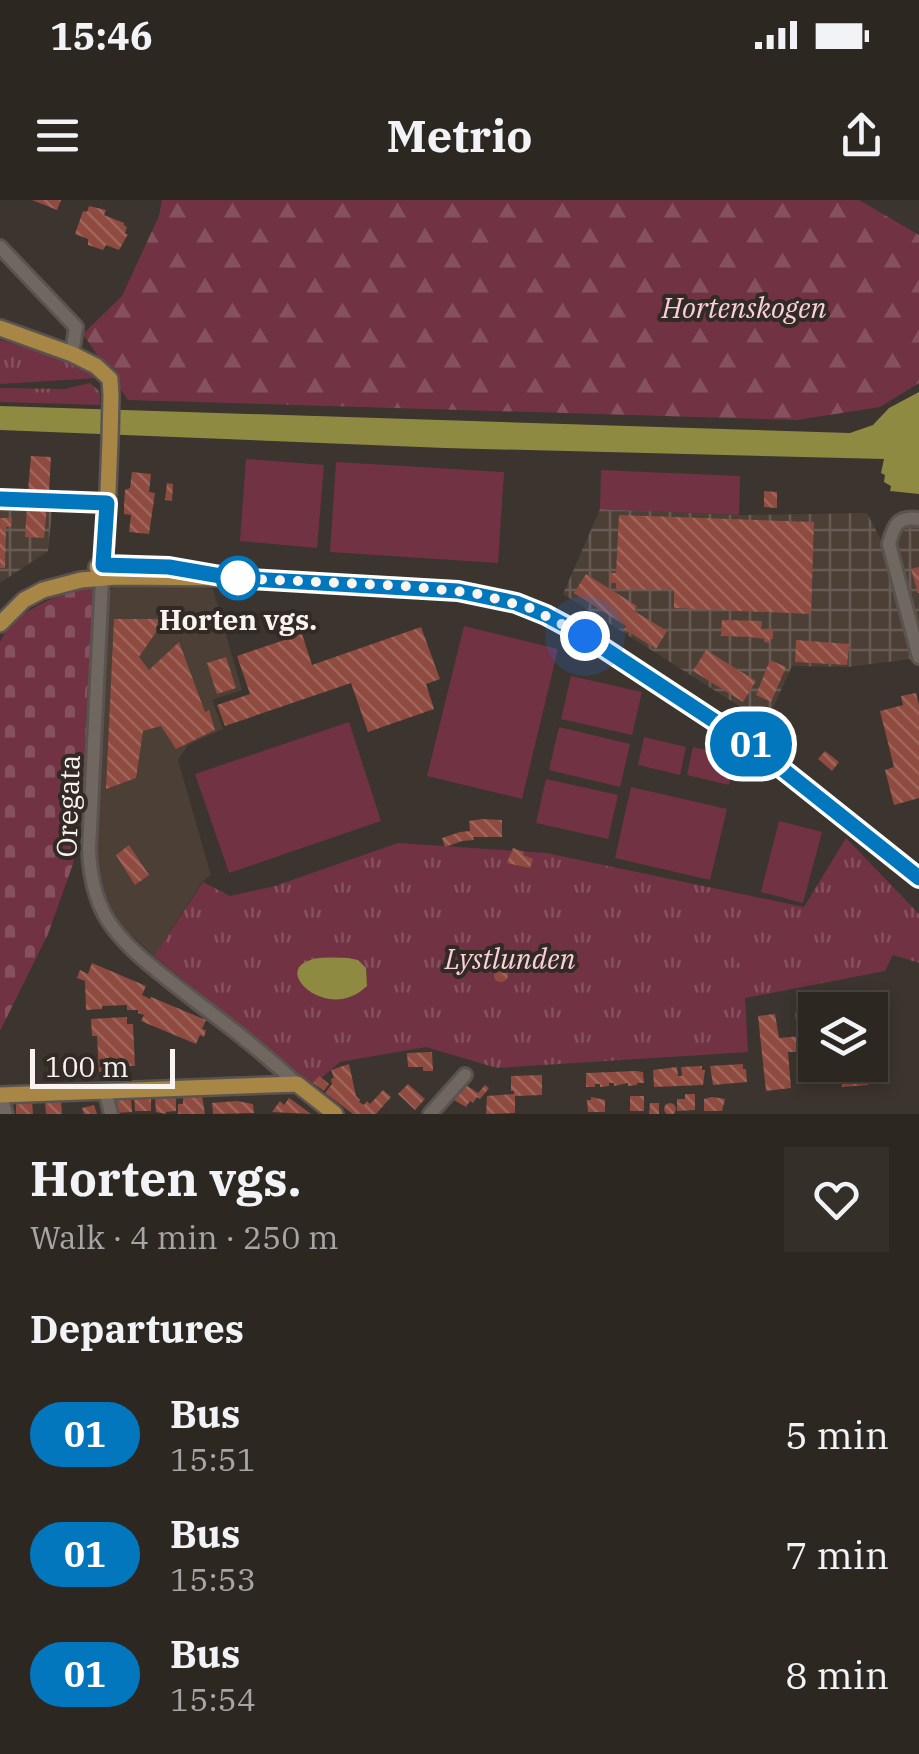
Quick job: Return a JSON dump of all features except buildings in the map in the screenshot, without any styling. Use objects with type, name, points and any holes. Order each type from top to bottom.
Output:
[{"type":"main road","points":[[0,328],[72,354]]},
{"type":"main road","name":"Oregata","points":[[72,354],[110,379],[103,572]]},
{"type":"main road","points":[[0,624],[24,600],[43,590],[103,572]]},
{"type":"main road","points":[[0,609],[32,584],[58,575],[103,572],[404,586],[474,593],[516,603],[546,615],[596,644],[757,749],[919,878]]},
{"type":"main road","points":[[0,1094],[297,1084],[331,1112]]},
{"type":"street","points":[[0,247],[76,327],[72,354]]},
{"type":"street","points":[[0,499],[107,503]]},
{"type":"street","points":[[919,519],[900,520],[889,544],[919,657]]},
{"type":"street","name":"Oregata","points":[[103,572],[89,849],[96,895],[113,928],[129,944],[297,1084]]},
{"type":"street","points":[[430,1114],[466,1076]]},
{"type":"street","points":[[104,1090],[111,1114]]},
{"type":"street","points":[[0,1094],[6,1114]]},
{"type":"shaded area","points":[[919,392],[919,494],[890,491],[891,486],[884,482],[885,475],[881,473],[884,459],[445,448],[0,430],[0,406],[850,433],[873,425],[889,408]]},
{"type":"shaded area","points":[[0,499],[53,501],[48,551],[0,583]]},
{"type":"shaded area","points":[[600,509],[739,515],[867,513],[882,542],[919,522],[919,658],[848,667],[792,666],[766,723],[563,594]]},
{"type":"shaded area","points":[[116,584],[213,589],[242,690],[212,700],[223,729],[188,745],[178,760],[211,875],[202,882],[154,956],[123,927],[111,908],[95,852],[105,597]]},
{"type":"shaded area","points":[[358,960],[366,968],[367,986],[352,996],[323,998],[302,984],[299,967],[308,961]]},
{"type":"green space","name":"Hortenskogen","points":[[162,200],[859,200],[919,235],[919,383],[880,407],[797,420],[128,400],[83,334],[122,296],[159,216]]},
{"type":"green space","points":[[0,340],[67,359],[97,378],[0,384]]},
{"type":"green space","points":[[90,383],[100,392],[100,405],[0,402],[0,388],[65,389]]},
{"type":"green space","points":[[246,459],[324,465],[317,548],[240,541]]},
{"type":"green space","points":[[336,462],[504,472],[498,563],[330,552]]},
{"type":"green space","points":[[601,470],[740,476],[739,515],[600,509]]},
{"type":"green space","points":[[85,586],[93,588],[96,594],[84,789],[73,864],[48,934],[0,1031],[0,642],[26,613]]},
{"type":"green space","points":[[464,626],[558,649],[522,799],[427,776]]},
{"type":"green space","points":[[571,676],[642,692],[632,735],[561,719]]},
{"type":"green space","points":[[349,722],[381,821],[229,873],[195,774]]},
{"type":"green space","points":[[559,727],[630,744],[620,787],[549,770]]},
{"type":"green space","points":[[644,737],[686,747],[680,775],[638,765]]},
{"type":"green space","points":[[693,747],[735,756],[729,785],[687,775]]},
{"type":"green space","points":[[546,779],[618,795],[608,839],[536,823]]},
{"type":"green space","points":[[631,787],[727,809],[710,880],[615,858]]},
{"type":"green space","points":[[779,821],[822,832],[803,903],[761,892]]},
{"type":"green space","name":"Lystlunden","points":[[846,838],[919,914],[919,963],[893,955],[885,971],[745,998],[748,1052],[497,1068],[426,1047],[340,1062],[313,1085],[154,956],[203,882],[230,896],[275,886],[398,843],[546,853],[804,907]]},
{"type":"green space","points":[[740,927],[760,953],[742,967],[722,940]]},
{"type":"bus line","name":"01","points":[[0,499],[107,503],[103,565],[169,567],[232,578],[458,591],[530,608],[585,636],[757,749],[919,878]]},
{"type":"place","name":"Horten vgs.","points":[[238,578]]},
{"type":"route","points":[[238,578],[232,578],[474,593],[530,608],[585,636]]}]
